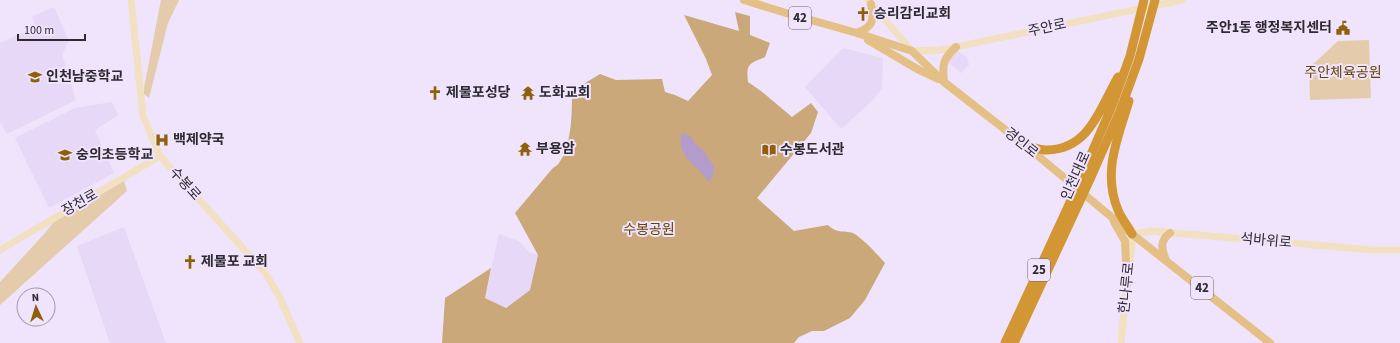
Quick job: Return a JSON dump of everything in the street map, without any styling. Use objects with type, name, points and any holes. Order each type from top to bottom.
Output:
[{"type":"highway","name":"인천대로","points":[[1014,343],[1087,174],[1130,56],[1144,0]]},
{"type":"highway","name":"인천대로","points":[[1087,174],[1120,111],[1139,59],[1155,0]]},
{"type":"highway","points":[[1026,146],[1045,150],[1062,148],[1075,143],[1087,132],[1095,120],[1130,56]]},
{"type":"highway","points":[[1132,234],[1118,210],[1112,192],[1110,176],[1112,161],[1132,91],[1139,59]]},
{"type":"highway","name":"인천대로","points":[[1005,343],[1076,199]]},
{"type":"main road","name":"경인로","points":[[744,0],[786,14],[857,33],[912,51],[944,82],[1026,146],[1132,234],[1270,343]]},
{"type":"main road","points":[[857,33],[866,29],[871,24],[873,18],[869,2]]},
{"type":"main road","points":[[857,33],[919,70],[944,82]]},
{"type":"main road","points":[[944,82],[942,70],[944,61],[947,55],[956,47]]},
{"type":"main road","points":[[1110,216],[1125,241],[1127,285]]},
{"type":"main road","points":[[1166,261],[1162,251],[1163,242],[1165,236],[1170,232]]},
{"type":"street","name":"수봉로","points":[[131,0],[143,116],[160,156],[266,274],[279,296],[300,343]]},
{"type":"street","name":"주안로","points":[[912,51],[941,50],[1182,0]]},
{"type":"street","points":[[869,2],[912,51]]},
{"type":"street","name":"장천로","points":[[0,250],[160,156]]},
{"type":"street","name":"석바위로","points":[[1132,234],[1151,231],[1170,232],[1373,250],[1400,250]]},
{"type":"street","name":"한나루로","points":[[1121,343],[1132,247],[1132,234]]},
{"type":"shaded area","name":"인천남중학교","points":[[54,7],[69,41],[62,54],[76,100],[7,134],[0,122],[0,43],[36,27],[32,17]]},
{"type":"shaded area","points":[[843,48],[883,58],[882,88],[873,100],[841,129],[805,87]]},
{"type":"shaded area","points":[[956,50],[967,57],[969,65],[961,73],[949,63],[950,54]]},
{"type":"shaded area","name":"숭의초등학교","points":[[112,102],[118,115],[95,130],[114,173],[49,208],[15,138],[75,108]]},
{"type":"shaded area","points":[[681,133],[691,137],[712,163],[714,169],[713,175],[709,182],[685,156],[682,150]]},
{"type":"shaded area","points":[[124,227],[166,343],[110,343],[77,246]]},
{"type":"shaded area","points":[[499,234],[519,241],[529,252],[538,255],[530,290],[506,308],[485,298]]},
{"type":"green space","points":[[161,0],[179,0],[168,23],[149,98],[143,93]]},
{"type":"green space","name":"수봉공원","points":[[735,12],[750,16],[750,35],[770,43],[765,57],[752,63],[748,68],[748,82],[792,117],[811,103],[818,112],[811,133],[757,198],[794,231],[828,225],[838,231],[855,234],[863,240],[885,263],[865,300],[850,318],[824,331],[812,331],[799,337],[794,343],[442,343],[445,298],[491,268],[485,298],[506,308],[530,290],[538,255],[515,213],[552,169],[558,164],[567,148],[572,109],[572,91],[600,74],[616,80],[662,79],[665,92],[688,101],[712,75],[706,59],[684,15],[739,31]]},
{"type":"green space","name":"주안체육공원","points":[[1369,40],[1371,98],[1310,100],[1309,68],[1338,41]]},
{"type":"green space","points":[[123,178],[127,191],[20,287],[16,287],[16,291],[0,305],[0,282],[45,233],[59,215]]},
{"type":"place","name":"승리감리교회","points":[[863,14]]},
{"type":"place","name":"주안1동 행정복지센터","points":[[1343,28]]},
{"type":"place","name":"인천남중학교","points":[[35,77]]},
{"type":"place","name":"제물포성당","points":[[435,93]]},
{"type":"place","name":"도화교회","points":[[528,93]]},
{"type":"place","name":"백제약국","points":[[162,140]]},
{"type":"place","name":"부용암","points":[[525,149]]},
{"type":"place","name":"수봉도서관","points":[[769,150]]},
{"type":"place","name":"숭의초등학교","points":[[65,155]]},
{"type":"place","name":"제물포 교회","points":[[190,262]]}]
